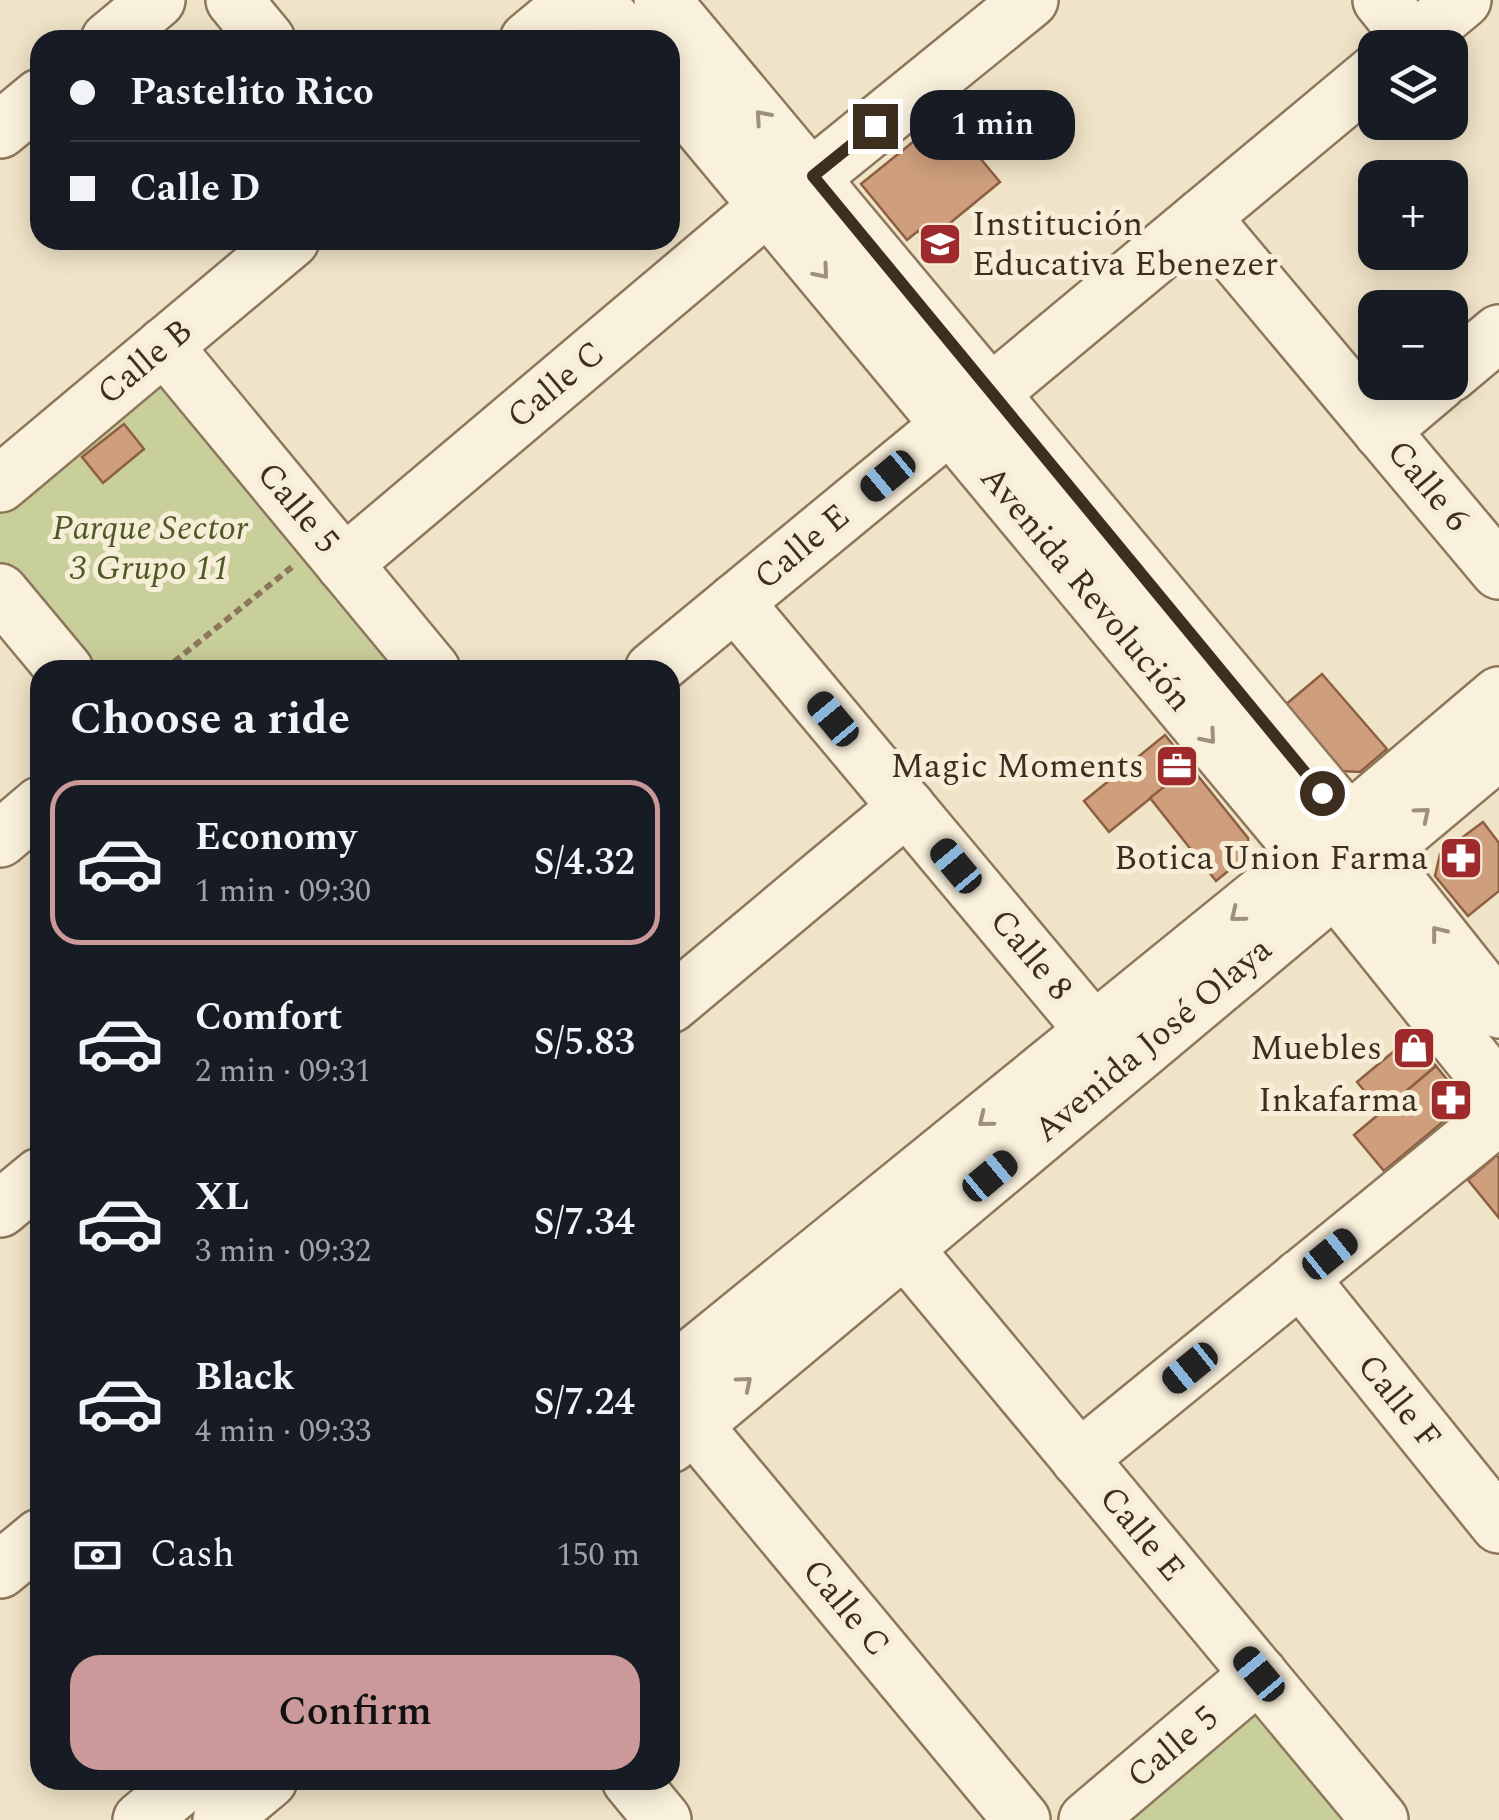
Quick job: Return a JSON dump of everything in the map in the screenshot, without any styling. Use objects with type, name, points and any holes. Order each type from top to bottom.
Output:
[{"type":"street","points":[[120,30],[157,0]]},
{"type":"street","points":[[234,0],[260,30]]},
{"type":"street","points":[[540,30],[576,0]]},
{"type":"street","points":[[595,0],[620,30]]},
{"type":"street","name":"Avenida Revolución","points":[[662,0],[813,176],[970,409]]},
{"type":"street","name":"Calle C","points":[[334,552],[768,206],[813,176],[1030,0]]},
{"type":"street","name":"Calle E","points":[[1411,30],[1462,0]]},
{"type":"street","name":"Calle E","points":[[665,660],[1202,216],[1358,73]]},
{"type":"street","name":"Avenida Revolución","points":[[680,102],[768,206],[970,409],[1342,856],[1499,1010]]},
{"type":"street","points":[[0,130],[30,105]]},
{"type":"street","name":"Calle 6","points":[[1202,216],[1499,571]]},
{"type":"street","name":"Calle B","points":[[0,484],[278,250]]},
{"type":"street","points":[[1468,359],[1499,333]]},
{"type":"street","name":"Calle 5","points":[[164,346],[424,660]]},
{"type":"street","points":[[1382,430],[1418,400]]},
{"type":"street","points":[[0,592],[57,660]]},
{"type":"street","name":"Calle 8","points":[[735,602],[1094,1032]]},
{"type":"street","name":"Avenida José Olaya","points":[[680,1420],[904,1248],[1342,856],[1499,694]]},
{"type":"street","name":"Avenida José Olaya","points":[[680,1366],[1094,1032],[1499,750]]},
{"type":"street","points":[[680,997],[907,807]]},
{"type":"street","points":[[0,839],[30,814]]},
{"type":"street","name":"Avenida Revolución","points":[[1342,856],[1499,1092]]},
{"type":"street","points":[[1079,1459],[1499,1116]]},
{"type":"street","points":[[0,1209],[30,1184]]},
{"type":"street","name":"Calle E","points":[[904,1248],[1380,1820]]},
{"type":"street","name":"Calle F","points":[[1300,1278],[1499,1525]]},
{"type":"street","name":"Calle C","points":[[680,1424],[1022,1820]]},
{"type":"street","points":[[0,1570],[30,1546]]},
{"type":"street","name":"Calle 5","points":[[1087,1820],[1259,1674]]},
{"type":"street","points":[[141,1820],[177,1790]]},
{"type":"street","points":[[222,1820],[258,1790]]},
{"type":"path","points":[[178,660],[334,552]]},
{"type":"green space","name":"Parque Sector 3 Grupo 11","points":[[163,377],[405,660],[83,660],[0,564],[0,514]]},
{"type":"green space","points":[[1258,1712],[1348,1820],[1127,1820]]},
{"type":"building","points":[[945,116],[1000,182],[927,242],[918,231],[907,240],[861,184]]},
{"type":"building","points":[[124,424],[144,449],[103,483],[82,457]]},
{"type":"building","points":[[1322,674],[1387,749],[1360,772],[1341,771],[1284,706]]},
{"type":"building","points":[[1165,735],[1190,766],[1109,832],[1084,801]]},
{"type":"building","points":[[1190,766],[1248,838],[1249,854],[1216,881],[1150,798]]},
{"type":"building","points":[[1483,822],[1499,843],[1499,891],[1468,916],[1435,876],[1440,854]]},
{"type":"building","points":[[1411,1037],[1436,1066],[1382,1112],[1357,1082]]},
{"type":"building","points":[[1436,1066],[1458,1093],[1457,1110],[1384,1171],[1354,1135]]},
{"type":"building","points":[[1499,1157],[1499,1218],[1468,1180]]},
{"type":"place","name":"Institución Educativa Ebenezer","points":[[940,244]]},
{"type":"place","name":"Magic Moments","points":[[1177,766]]},
{"type":"place","name":"Botica Union Farma","points":[[1461,858]]},
{"type":"place","name":"Muebles","points":[[1414,1048]]},
{"type":"place","name":"Inkafarma","points":[[1451,1100]]},
{"type":"route","points":[[875,126],[813,176],[1322,793]]}]
